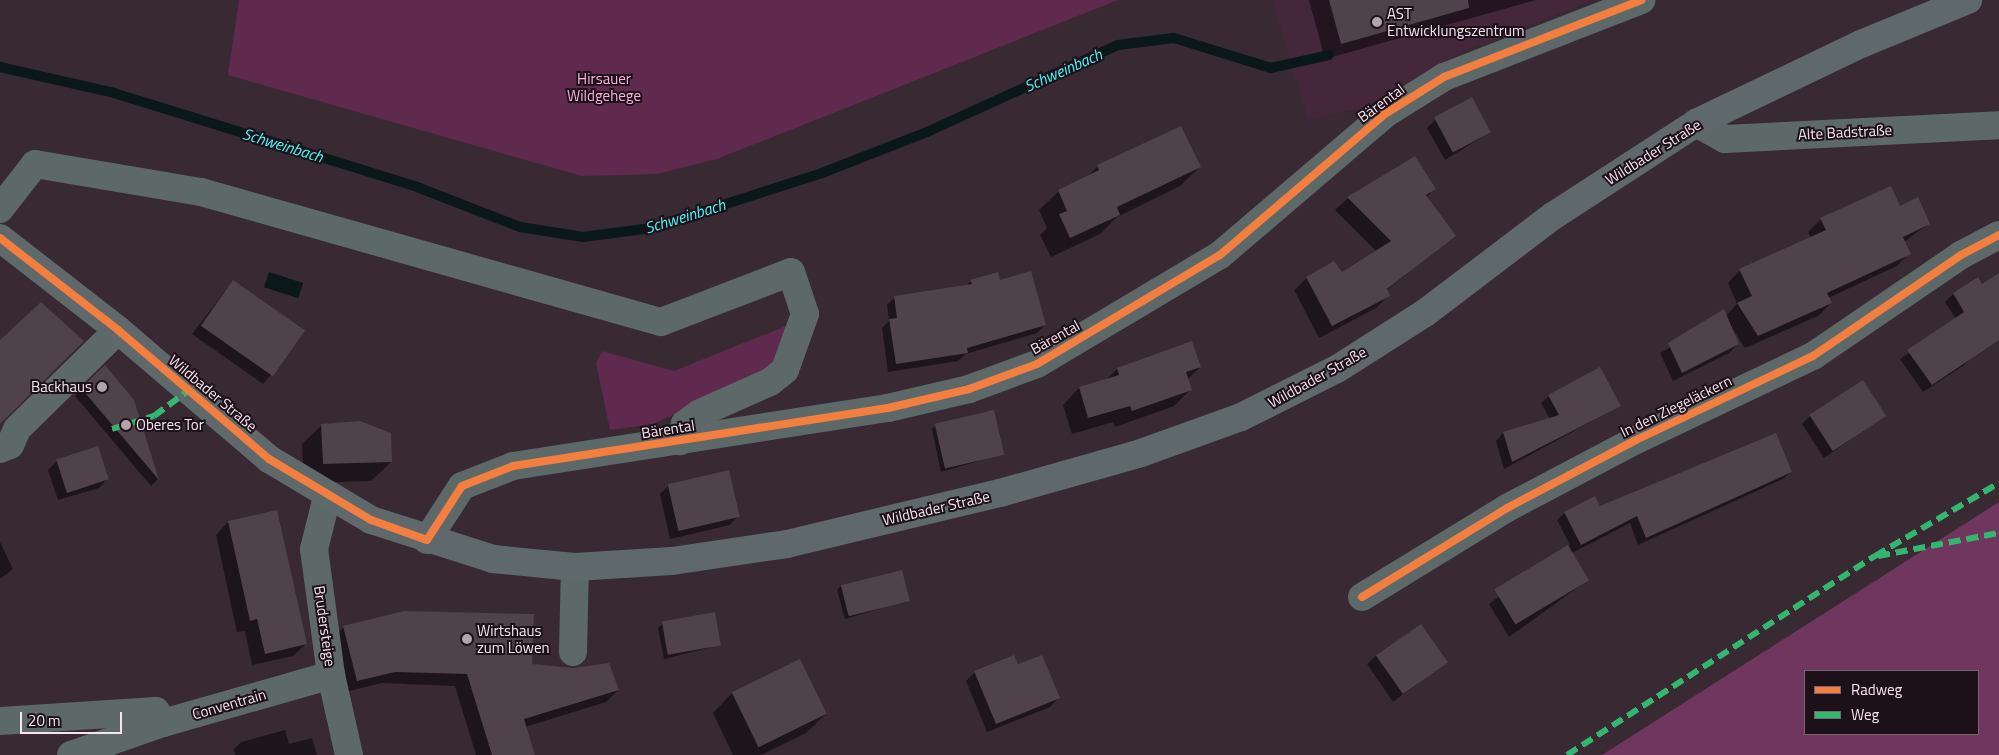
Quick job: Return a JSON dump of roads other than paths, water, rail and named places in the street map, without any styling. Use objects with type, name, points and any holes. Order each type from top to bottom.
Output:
[{"type":"main road","name":"Wildbader Straße","points":[[0,238],[118,330],[269,459],[327,497],[371,520],[427,540],[493,559],[575,567],[672,561],[787,544],[1000,493],[1141,453],[1241,417],[1337,369],[1417,318],[1553,216],[1696,123],[1861,44],[1968,0]]},
{"type":"street","name":"Bärental","points":[[427,540],[462,486],[512,466],[888,408],[969,389],[1037,364],[1220,255],[1385,114],[1444,77],[1642,0]]},
{"type":"street","name":"Alte Badstraße","points":[[1696,123],[1725,139],[1999,125]]},
{"type":"street","points":[[0,209],[35,164],[201,192],[661,322],[791,272],[805,314],[784,370],[770,382],[700,413],[684,424],[680,441]]},
{"type":"street","name":"In den Ziegeläckern","points":[[1362,598],[1507,508],[1636,440],[1813,356],[1961,256],[1999,235]]},
{"type":"street","points":[[0,449],[10,446],[17,429],[118,330]]},
{"type":"street","name":"Brudersteige","points":[[327,497],[314,549],[331,675],[349,755]]},
{"type":"street","points":[[573,652],[575,567]]},
{"type":"street","name":"Conventrain","points":[[71,755],[163,723],[331,675]]},
{"type":"street","points":[[0,721],[156,711],[163,723]]},
{"type":"waterway","name":"Schweinbach","points":[[0,67],[114,93],[417,187],[520,227],[583,237],[651,228],[822,173],[927,132],[1118,45],[1174,38],[1271,68],[1329,55]]},
{"type":"place","name":"AST Entwicklungszentrum","points":[[1377,22]]},
{"type":"place","name":"Backhaus","points":[[102,387]]},
{"type":"place","name":"Oberes Tor","points":[[126,425]]},
{"type":"place","name":"Wirtshaus zum Löwen","points":[[467,639]]},
{"type":"park label","name":"Hirsauer Wildgehege","points":[[604,86]]}]
